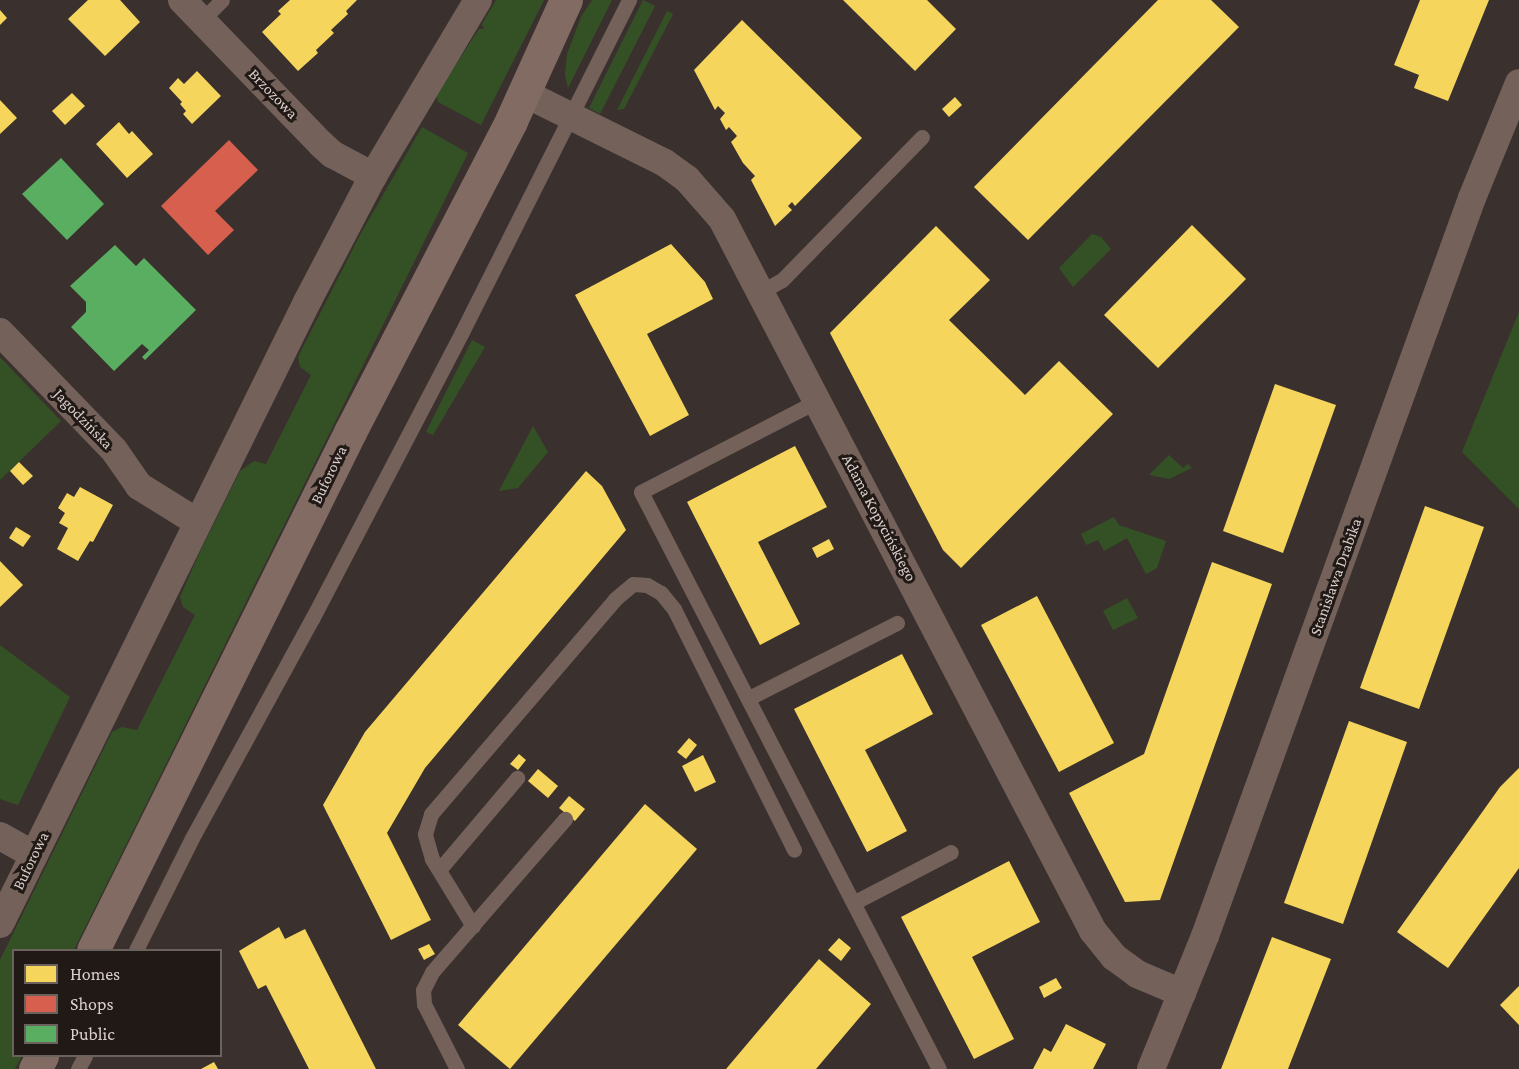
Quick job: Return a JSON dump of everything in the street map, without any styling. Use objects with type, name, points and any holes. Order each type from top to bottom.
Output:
[{"type":"main road","name":"Buforowa","points":[[94,949],[350,432],[524,93],[566,0]]},
{"type":"street","name":"Buforowa","points":[[0,924],[308,300],[373,176],[478,0]]},
{"type":"street","name":"Brzozowa","points":[[192,10],[321,144],[332,154],[373,176]]},
{"type":"street","name":"Stanisława Drabika","points":[[1151,1069],[1206,936],[1472,198],[1519,83]]},
{"type":"street","name":"Adama Kopycińskiego","points":[[524,93],[641,150],[687,179],[722,219],[1093,931],[1114,957],[1137,975],[1182,993]]},
{"type":"street","name":"Jagodzińska","points":[[0,332],[114,450],[139,486],[197,522]]},
{"type":"street","points":[[0,836],[34,855]]},
{"type":"lane","points":[[192,10],[222,0]]},
{"type":"lane","points":[[137,949],[192,838],[312,619],[462,332],[629,0]]},
{"type":"lane","points":[[761,292],[782,280],[922,137]]},
{"type":"lane","points":[[818,401],[641,492],[855,902],[939,1069]]},
{"type":"lane","points":[[473,926],[439,870],[426,841],[425,834],[431,814],[615,599],[633,584],[647,585],[661,593],[674,609],[794,850]]},
{"type":"lane","points":[[749,698],[897,623]]},
{"type":"lane","points":[[439,870],[517,778]]},
{"type":"lane","points":[[457,1069],[424,1004],[423,990],[432,972],[566,819]]},
{"type":"lane","points":[[855,902],[951,852]]},
{"type":"green space","points":[[496,0],[544,0],[481,125],[438,102],[436,95],[479,29],[484,29],[482,24]]},
{"type":"green space","points":[[592,0],[612,0],[568,88],[565,75],[567,54],[581,17]]},
{"type":"green space","points":[[643,0],[655,6],[600,114],[589,108]]},
{"type":"green space","points":[[667,11],[673,14],[624,109],[617,110]]},
{"type":"green space","points":[[422,127],[468,153],[74,949],[12,949],[12,1057],[21,1057],[15,1069],[0,1069],[0,960],[112,732],[122,727],[137,730],[195,615],[183,607],[180,597],[240,471],[254,461],[266,464],[311,375],[300,367],[298,357],[360,235]]},
{"type":"green space","points":[[1092,234],[1101,237],[1111,249],[1073,287],[1059,268]]},
{"type":"green space","points":[[1519,312],[1519,509],[1462,452]]},
{"type":"green space","points":[[472,340],[485,347],[433,435],[426,432]]},
{"type":"green space","points":[[0,357],[61,421],[0,480]]},
{"type":"green space","points":[[533,426],[548,452],[518,488],[499,491]]},
{"type":"green space","points":[[1169,455],[1183,468],[1188,464],[1192,468],[1169,479],[1149,475]]},
{"type":"green space","points":[[1114,517],[1119,525],[1166,541],[1157,568],[1146,574],[1127,538],[1104,551],[1098,540],[1086,545],[1081,534]]},
{"type":"green space","points":[[1127,598],[1138,618],[1113,630],[1103,611]]},
{"type":"green space","points":[[0,645],[70,697],[18,805],[0,799]]},
{"type":"building: Homes","points":[[88,0],[120,0],[140,22],[105,56],[68,19]]},
{"type":"building: Homes","points":[[290,0],[357,0],[346,11],[348,14],[331,30],[334,33],[316,50],[318,53],[298,71],[262,32],[281,14],[278,11]]},
{"type":"building: Homes","points":[[843,0],[927,0],[956,29],[915,71]]},
{"type":"building: Homes","points":[[1158,0],[1211,0],[1239,27],[1028,240],[974,187]]},
{"type":"building: Homes","points":[[1420,0],[1489,0],[1448,101],[1414,88],[1419,75],[1394,65]]},
{"type":"building: Homes","points":[[0,10],[7,18],[0,25]]},
{"type":"building: Homes","points":[[742,20],[862,138],[795,206],[792,202],[788,206],[792,210],[775,226],[751,180],[755,176],[743,163],[731,142],[737,136],[729,127],[726,130],[720,119],[725,113],[718,106],[715,110],[694,70]]},
{"type":"building: Homes","points":[[197,71],[221,96],[192,124],[183,114],[186,111],[180,104],[182,102],[169,88],[178,78],[184,84]]},
{"type":"building: Homes","points":[[72,93],[85,106],[65,125],[52,111]]},
{"type":"building: Homes","points":[[955,97],[962,105],[949,117],[942,109]]},
{"type":"building: Homes","points":[[0,100],[17,118],[0,134]]},
{"type":"building: Homes","points":[[119,122],[129,134],[132,131],[153,154],[127,178],[96,144]]},
{"type":"building: Homes","points":[[1192,225],[1246,279],[1158,368],[1104,315]]},
{"type":"building: Homes","points":[[936,226],[990,280],[949,320],[1025,395],[1059,361],[1113,414],[961,568],[943,550],[830,333]]},
{"type":"building: Homes","points":[[671,244],[705,282],[713,299],[647,334],[689,415],[650,436],[575,295]]},
{"type":"building: Homes","points":[[1275,384],[1336,405],[1283,553],[1223,531]]},
{"type":"building: Homes","points":[[795,446],[827,507],[758,542],[800,624],[760,645],[687,502]]},
{"type":"building: Homes","points":[[19,462],[33,476],[23,485],[10,471]]},
{"type":"building: Homes","points":[[586,471],[602,486],[626,530],[425,768],[387,833],[431,920],[391,940],[323,805],[365,732]]},
{"type":"building: Homes","points":[[80,487],[113,505],[93,542],[90,541],[78,561],[57,549],[68,528],[59,523],[65,513],[58,508],[67,493],[74,497]]},
{"type":"building: Homes","points":[[1425,506],[1484,527],[1419,709],[1360,688]]},
{"type":"building: Homes","points":[[16,527],[31,536],[23,547],[9,538]]},
{"type":"building: Homes","points":[[829,539],[834,549],[817,558],[812,548]]},
{"type":"building: Homes","points":[[0,561],[23,585],[0,607]]},
{"type":"building: Homes","points":[[1212,562],[1272,584],[1160,900],[1125,902],[1069,793],[1144,754]]},
{"type":"building: Homes","points":[[1037,596],[1114,743],[1059,772],[981,625]]},
{"type":"building: Homes","points":[[902,654],[933,714],[865,750],[907,831],[867,852],[794,709]]},
{"type":"building: Homes","points":[[1349,721],[1407,742],[1343,924],[1284,903]]},
{"type":"building: Homes","points":[[689,738],[697,745],[686,759],[677,752]]},
{"type":"building: Homes","points":[[519,754],[526,760],[518,770],[510,764]]},
{"type":"building: Homes","points":[[703,755],[716,782],[695,792],[682,766]]},
{"type":"building: Homes","points":[[1519,768],[1519,868],[1448,968],[1397,932],[1500,787]]},
{"type":"building: Homes","points":[[538,769],[558,786],[548,798],[528,781]]},
{"type":"building: Homes","points":[[569,796],[585,809],[575,821],[559,808]]},
{"type":"building: Homes","points":[[645,804],[697,849],[510,1069],[458,1025]]},
{"type":"building: Homes","points":[[1009,861],[1040,922],[972,957],[1014,1039],[974,1059],[901,917]]},
{"type":"building: Homes","points":[[279,927],[285,939],[305,929],[376,1069],[309,1069],[266,985],[258,989],[239,951]]},
{"type":"building: Homes","points":[[1272,937],[1331,959],[1288,1069],[1221,1069]]},
{"type":"building: Homes","points":[[839,938],[851,948],[841,961],[828,950]]},
{"type":"building: Homes","points":[[429,944],[435,954],[424,960],[418,949]]},
{"type":"building: Homes","points":[[819,959],[871,1004],[816,1069],[726,1069]]},
{"type":"building: Homes","points":[[1056,978],[1062,988],[1044,998],[1039,987]]},
{"type":"building: Homes","points":[[1519,986],[1519,1025],[1500,1005]]},
{"type":"building: Homes","points":[[1066,1024],[1106,1044],[1093,1069],[1033,1069],[1044,1048],[1051,1052]]},
{"type":"building: Homes","points":[[214,1062],[218,1069],[201,1069]]},
{"type":"building: Shops","points":[[229,140],[258,170],[215,211],[234,230],[208,255],[161,206]]},
{"type":"building: Public","points":[[61,158],[104,204],[67,240],[22,194]]},
{"type":"building: Public","points":[[115,245],[136,266],[144,258],[196,310],[145,360],[142,357],[149,350],[142,344],[114,371],[71,327],[86,312],[86,302],[70,286]]}]
